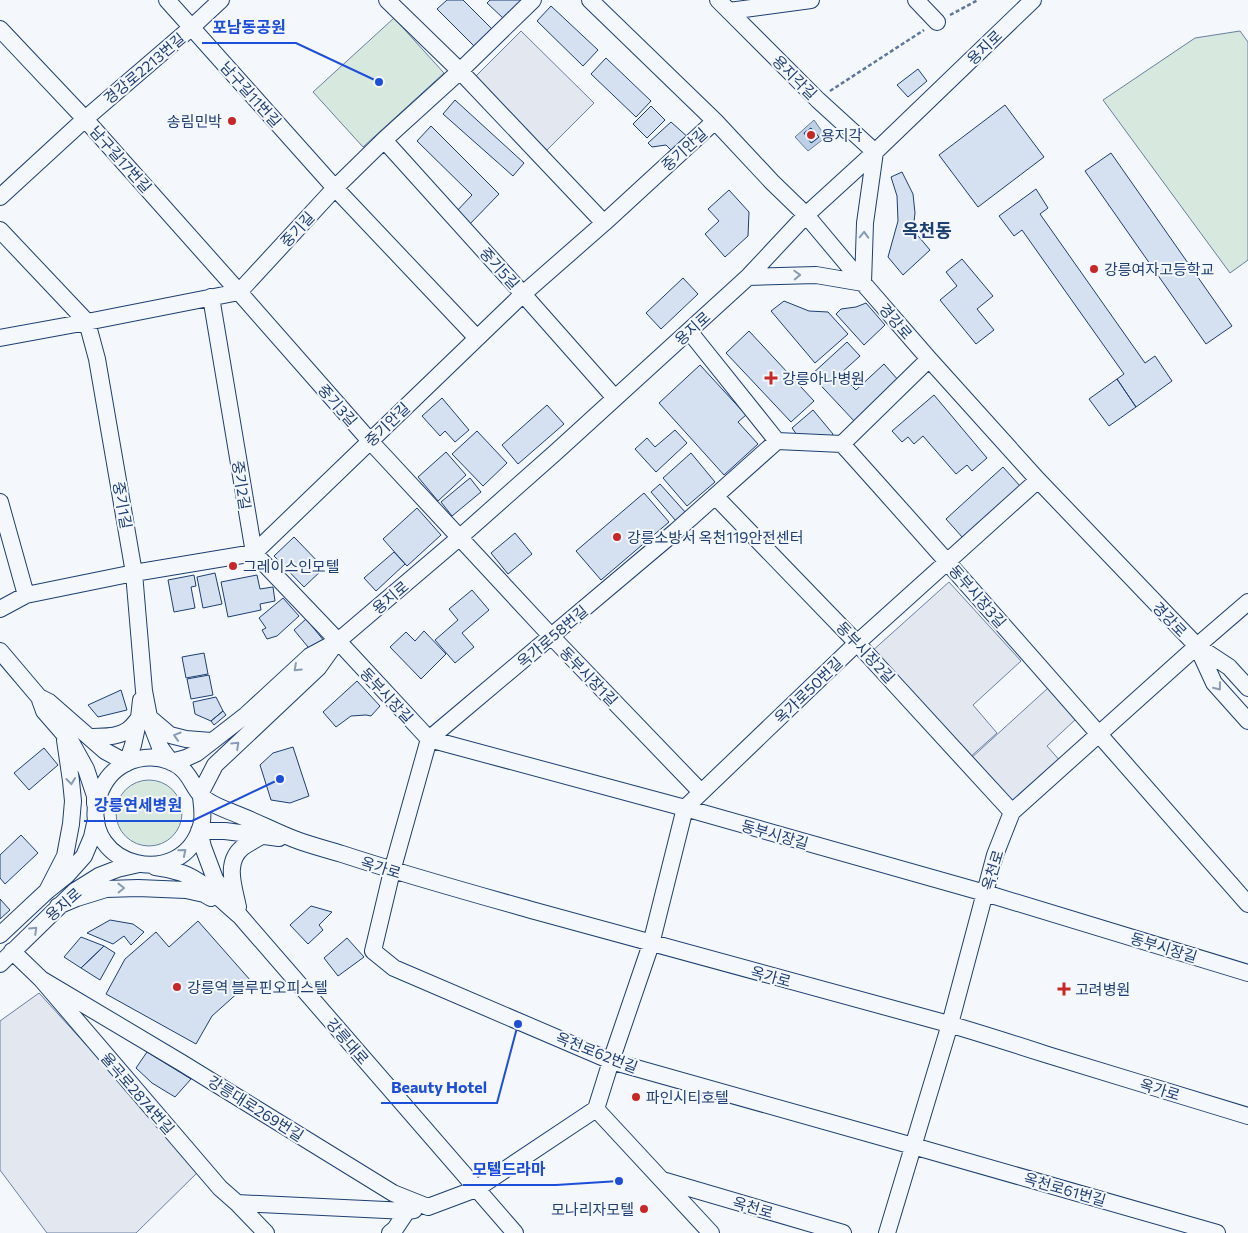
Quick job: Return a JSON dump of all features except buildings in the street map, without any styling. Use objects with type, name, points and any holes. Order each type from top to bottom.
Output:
[{"type":"street","name":"남구길11번길","points":[[168,0],[335,188],[477,338]]},
{"type":"street","name":"경강로2213번길","points":[[0,197],[85,119],[221,0]]},
{"type":"street","points":[[387,0],[460,72],[604,223]]},
{"type":"street","name":"중기길","points":[[239,292],[335,188],[384,140],[460,72],[533,0]]},
{"type":"street","name":"경강로","points":[[590,0],[715,121],[806,215],[929,359],[1038,480],[1197,646],[1229,667],[1248,688]]},
{"type":"street","points":[[728,4],[811,0]]},
{"type":"street","points":[[916,0],[937,22]]},
{"type":"street","name":"용지로","points":[[171,762],[197,753],[246,715],[310,656],[338,641],[459,538],[748,277],[806,215],[875,152],[1033,0]]},
{"type":"street","name":"용지각길","points":[[728,4],[818,100],[875,152]]},
{"type":"street","name":"남구길17번길","points":[[0,29],[85,119],[239,292]]},
{"type":"street","name":"중기안길","points":[[254,553],[523,294],[715,121]]},
{"type":"street","name":"중기5길","points":[[384,140],[614,398]]},
{"type":"street","points":[[748,277],[816,275],[863,283],[865,223],[875,152]]},
{"type":"street","points":[[0,230],[87,322]]},
{"type":"street","points":[[0,338],[239,292]]},
{"type":"street","name":"중기3길","points":[[239,292],[370,441],[459,538]]},
{"type":"street","name":"중기2길","points":[[211,297],[254,553]]},
{"type":"street","name":"중기1길","points":[[87,322],[98,359],[134,573],[144,691],[144,717]]},
{"type":"street","points":[[690,331],[777,440],[842,444],[929,359]]},
{"type":"street","name":"옥가로58번길","points":[[429,740],[676,531],[777,440]]},
{"type":"street","name":"동부시장3길","points":[[842,444],[1248,904]]},
{"type":"street","name":"옥가로50번길","points":[[685,808],[857,643],[1038,480]]},
{"type":"street","name":"동부시장2길","points":[[716,496],[857,643],[1012,812]]},
{"type":"street","points":[[0,502],[26,594]]},
{"type":"street","name":"동부시장1길","points":[[459,538],[701,792]]},
{"type":"street","points":[[0,610],[26,594],[134,573],[254,553],[338,641]]},
{"type":"street","name":"옥천로","points":[[887,1233],[950,1024],[995,855],[1012,812],[1248,602]]},
{"type":"street","name":"용지로","points":[[201,796],[215,765],[318,668],[338,641]]},
{"type":"street","name":"동부시장길","points":[[338,641],[429,740],[685,808],[985,893],[1248,973]]},
{"type":"street","name":"경강로","points":[[1197,646],[1214,684],[1248,721]]},
{"type":"street","points":[[0,651],[39,697],[44,711],[71,742],[86,769],[95,796],[97,825],[104,841],[116,854],[132,862],[174,870],[191,877],[206,887],[240,916]]},
{"type":"street","points":[[39,697],[49,702],[105,751],[127,763]]},
{"type":"street","points":[[144,717],[170,736],[211,741]]},
{"type":"street","points":[[89,737],[120,733],[128,730],[144,717]]},
{"type":"street","points":[[144,717],[160,747],[171,762]]},
{"type":"street","points":[[127,763],[144,717]]},
{"type":"street","points":[[47,891],[65,856],[71,824],[73,801],[63,733]]},
{"type":"street","points":[[392,871],[429,740]]},
{"type":"street","points":[[96,811],[100,791],[108,776],[121,765],[137,759],[154,758],[171,762],[185,771],[201,796],[216,806],[294,839]]},
{"type":"street","points":[[215,765],[213,780],[216,794],[223,804],[240,816]]},
{"type":"street","points":[[144,865],[168,862],[184,853],[196,839],[202,822],[201,796]]},
{"type":"street","points":[[237,1203],[407,1211],[428,1207],[476,1188],[596,1109],[651,944],[685,808]]},
{"type":"street","name":"용지로","points":[[0,935],[67,875],[84,856],[92,837],[96,811]]},
{"type":"street","points":[[199,831],[225,831],[294,839]]},
{"type":"street","points":[[199,831],[215,880],[240,916]]},
{"type":"street","points":[[240,916],[231,865],[237,853],[243,847],[261,836]]},
{"type":"street","name":"옥가로","points":[[294,839],[392,871],[651,944],[950,1024],[1248,1116]]},
{"type":"street","name":"용지로","points":[[0,964],[75,891],[117,868],[144,865]]},
{"type":"street","name":"옥천로62번길","points":[[392,871],[373,951],[394,968],[611,1061],[913,1146]]},
{"type":"street","points":[[58,906],[106,889],[186,890],[204,894],[240,916]]},
{"type":"street","name":"강릉대로","points":[[240,916],[515,1233]]},
{"type":"street","name":"율곡로2874번길","points":[[12,952],[41,980],[220,1188],[266,1233]]},
{"type":"street","name":"강릉대로269번길","points":[[41,980],[191,1068],[393,1193],[428,1207]]},
{"type":"street","points":[[596,1109],[711,1233]]},
{"type":"street","name":"옥천로61번길","points":[[913,1146],[1217,1233]]},
{"type":"street","name":"옥천로","points":[[662,1180],[843,1233]]},
{"type":"street","points":[[395,1232],[407,1211]]},
{"type":"path","points":[[818,100],[874,61],[937,22],[978,0]]},
{"type":"shaded area","points":[[394,18],[444,73],[363,147],[313,92]]},
{"type":"shaded area","points":[[521,31],[594,103],[547,150],[475,77]]},
{"type":"shaded area","points":[[1240,31],[1248,42],[1248,260],[1230,273],[1103,100],[1195,38]]},
{"type":"shaded area","points":[[949,582],[1021,661],[973,705],[997,733],[968,759],[871,652]]},
{"type":"shaded area","points":[[1048,688],[1076,719],[1047,746],[1062,763],[1013,808],[969,760]]},
{"type":"shaded area","points":[[142,780],[156,780],[168,785],[177,794],[182,806],[180,826],[173,837],[156,846],[142,846],[130,841],[121,832],[116,820],[116,806],[121,794],[130,785]]},
{"type":"shaded area","points":[[39,993],[200,1170],[136,1233],[47,1233],[0,1170],[0,1021]]},
{"type":"water","points":[[814,120],[826,137],[808,151],[795,137]],"holes":[[[811,128],[819,137],[812,143],[804,133]]]},
{"type":"place","name":"포남동공원","points":[[379,82]]},
{"type":"place","name":"송림민박","points":[[232,121]]},
{"type":"place","name":"용지각","points":[[811,135]]},
{"type":"place","name":"강릉여자고등학교","points":[[1094,269]]},
{"type":"place","name":"강릉아나병원","points":[[771,378]]},
{"type":"place","name":"강릉소방서 옥천119안전센터","points":[[617,537]]},
{"type":"place","name":"그레이스인모텔","points":[[233,566]]},
{"type":"place","name":"강릉연세병원","points":[[280,779]]},
{"type":"place","name":"강릉역 블루핀오피스텔","points":[[177,987]]},
{"type":"place","name":"고려병원","points":[[1064,989]]},
{"type":"place","name":"Beauty Hotel","points":[[518,1024]]},
{"type":"place","name":"파인시티호텔","points":[[636,1097]]},
{"type":"place","name":"모텔드라마","points":[[619,1181]]},
{"type":"place","name":"모나리자모텔","points":[[644,1209]]},
{"type":"district","name":"옥천동","points":[[927,230]]}]
